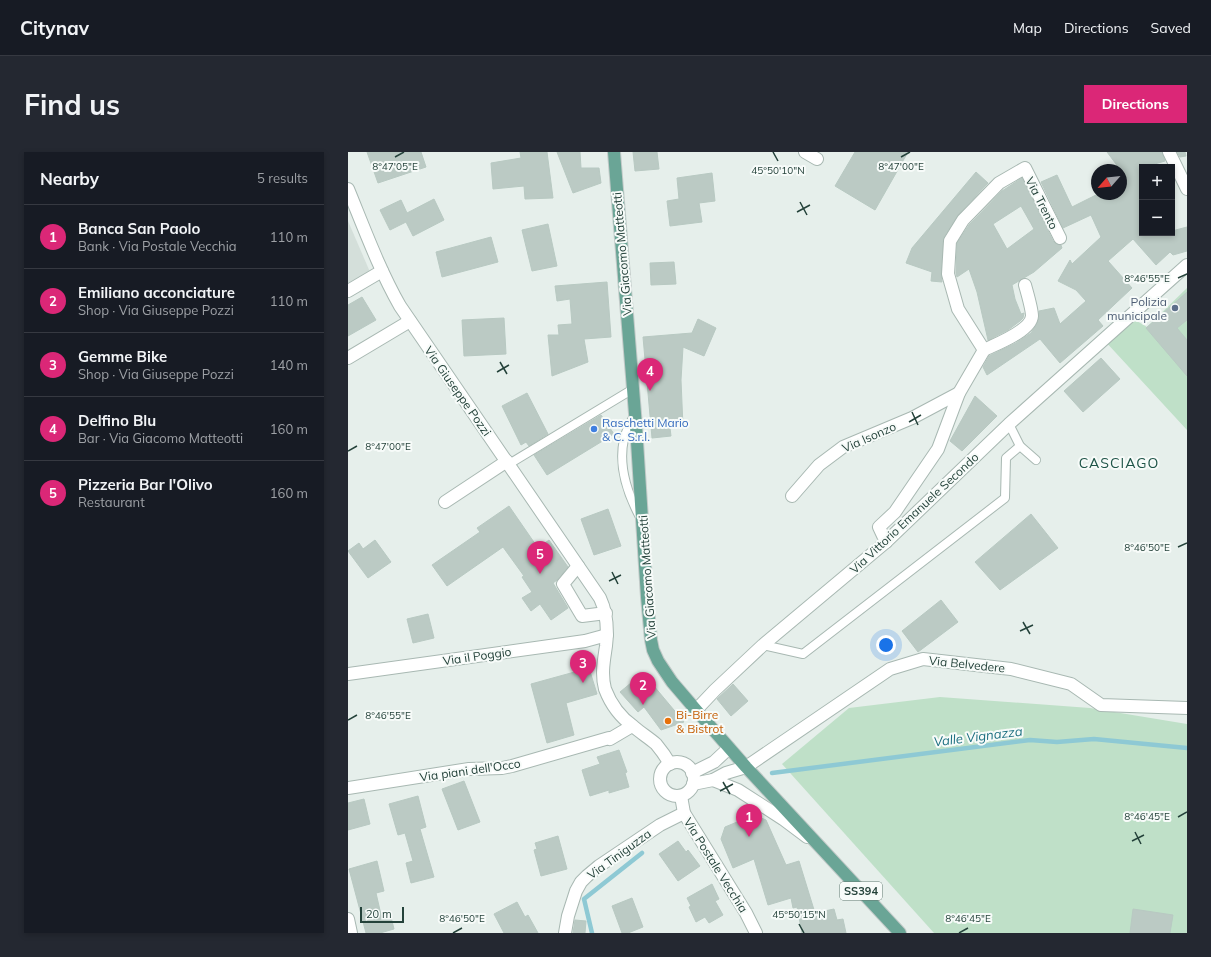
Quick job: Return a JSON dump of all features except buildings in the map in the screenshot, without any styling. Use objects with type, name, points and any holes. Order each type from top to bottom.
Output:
[{"type":"main road","name":"Via Giacomo Matteotti","points":[[614,152],[636,414],[647,597],[653,650],[658,661],[672,682],[729,748],[900,933]]},
{"type":"street","points":[[805,152],[819,155]]},
{"type":"street","points":[[1169,152],[1187,189]]},
{"type":"street","name":"Via Trento","points":[[984,350],[958,309],[948,274],[950,241],[963,220],[999,183],[1025,168],[1060,238]]},
{"type":"street","name":"Via Giuseppe Pozzi","points":[[348,189],[390,289],[410,321],[600,598],[606,613],[603,670],[605,687],[611,703],[632,726],[655,743],[670,764]]},
{"type":"street","name":"Via Vittorio Emanuele Secondo","points":[[696,710],[763,645],[886,542],[1009,424],[1185,267]]},
{"type":"street","points":[[348,291],[382,271]]},
{"type":"street","points":[[886,542],[879,527],[895,512],[938,449],[959,393],[984,350],[1021,331],[1029,323],[1032,316],[1025,285]]},
{"type":"street","points":[[348,358],[410,321]]},
{"type":"street","name":"Via Isonzo","points":[[792,496],[819,465],[843,447],[912,418],[959,393]]},
{"type":"street","points":[[445,502],[508,462]]},
{"type":"street","points":[[578,566],[563,584],[566,590],[582,616],[606,613]]},
{"type":"street","name":"Via il Poggio","points":[[348,674],[585,641],[606,635]]},
{"type":"street","name":"Via Belvedere","points":[[692,779],[713,780],[726,773],[746,767],[890,669],[923,659],[1012,669],[1071,684],[1101,705],[1187,708]]},
{"type":"street","name":"Via piani dell'Occo","points":[[348,788],[469,769],[502,768],[512,766],[609,738],[610,740],[632,726]]},
{"type":"street","points":[[692,779],[729,748]]},
{"type":"street","points":[[675,763],[686,765],[690,769],[692,779],[690,789],[681,796],[675,796],[665,791],[660,782],[662,771],[670,764],[675,763]]},
{"type":"street","points":[[713,780],[738,790],[783,819],[822,848]]},
{"type":"street","name":"Via Postale Vecchia","points":[[681,796],[684,813],[746,913],[756,933]]},
{"type":"street","name":"Via Tiniguzza","points":[[565,933],[568,916],[576,891],[587,876],[598,866],[660,825],[684,813]]},
{"type":"street","points":[[348,919],[351,933]]},
{"type":"lane","points":[[508,462],[633,389]]},
{"type":"lane","points":[[1009,424],[1020,446],[1036,460]]},
{"type":"lane","points":[[763,645],[802,654],[999,503],[1005,498],[1006,458],[1020,446]]},
{"type":"shaded area","points":[[348,221],[370,272],[348,283]]},
{"type":"green space","points":[[1187,288],[1187,430],[1104,340],[1130,317],[1147,327]]},
{"type":"green space","points":[[940,697],[1090,708],[1187,724],[1187,933],[934,933],[782,764],[849,708]]},
{"type":"waterway","name":"Valle Vignazza","points":[[772,773],[1030,740],[1057,742],[1094,739],[1187,748]]},
{"type":"waterway","points":[[592,933],[584,899],[642,853]]},
{"type":"place","name":"Polizia municipale","points":[[1175,308]]},
{"type":"place","name":"Delfino Blu","points":[[650,391]]},
{"type":"place","name":"Raschetti Mario & C. S.r.l.","points":[[594,429]]},
{"type":"place","name":"Pizzeria Bar l'Olivo","points":[[540,574]]},
{"type":"place","name":"Gemme Bike","points":[[583,683]]},
{"type":"place","name":"Emiliano acconciature","points":[[643,705]]},
{"type":"place","name":"Bi-Birre & Bistrot","points":[[668,721]]},
{"type":"place","name":"Banca San Paolo","points":[[749,837]]},
{"type":"district","name":"CASCIAGO","points":[[1119,463]]}]
